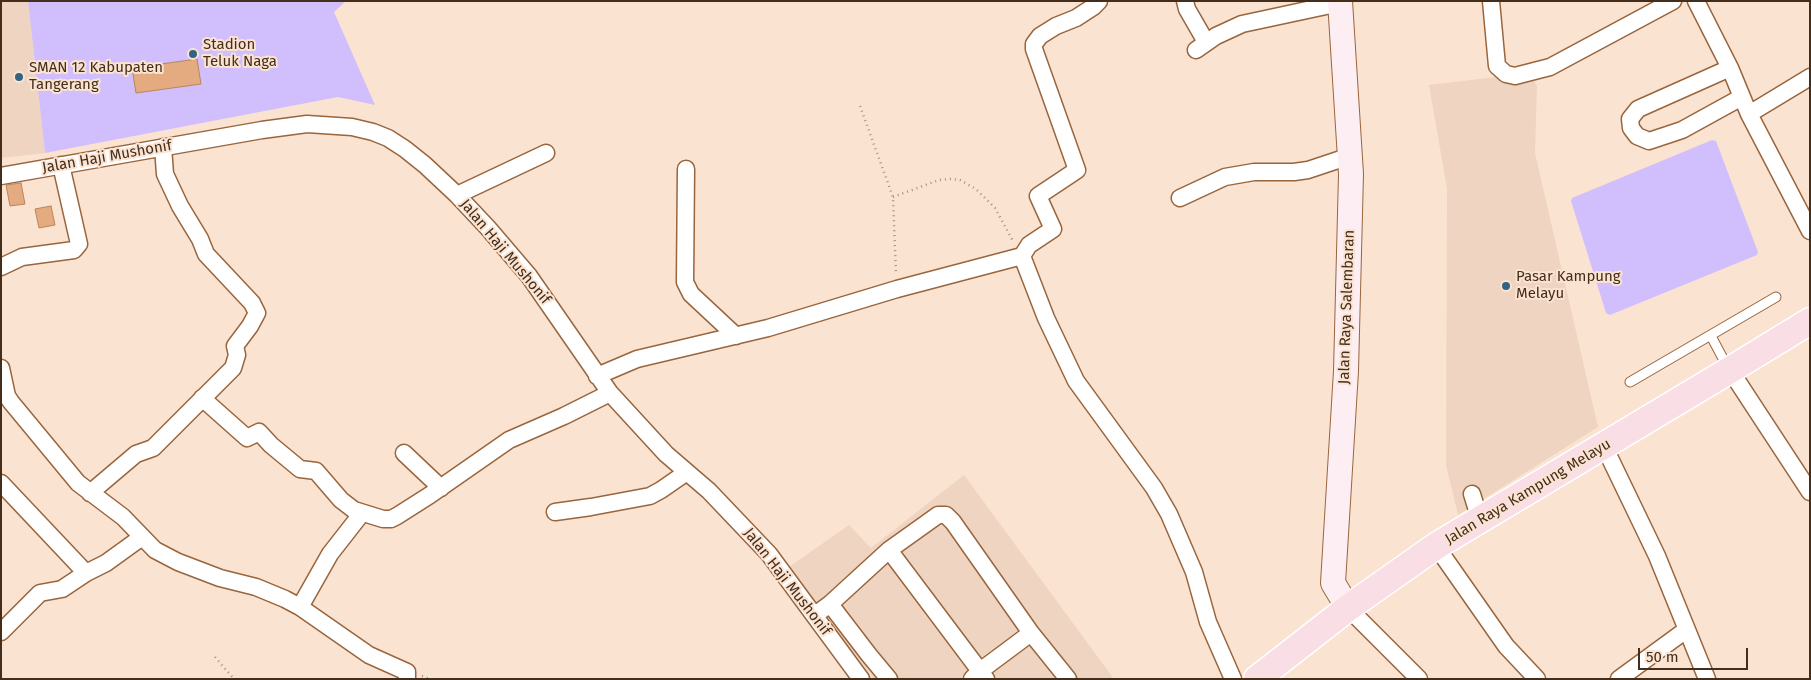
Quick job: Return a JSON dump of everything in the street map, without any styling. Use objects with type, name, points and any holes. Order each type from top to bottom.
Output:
[{"type":"main road","name":"Jalan Raya Salembaran","points":[[1340,2],[1351,174],[1346,370],[1333,583],[1348,608]]},
{"type":"main road","name":"Jalan Raya Kampung Melayu","points":[[1269,675],[1348,608],[1436,546],[1810,320]]},
{"type":"street","points":[[598,376],[637,359],[768,328],[897,289],[1022,256],[1029,245],[1053,230],[1038,196],[1077,170],[1034,49],[1034,44],[1040,36],[1082,14],[1099,1]]},
{"type":"street","points":[[1185,1],[1201,46],[1242,24],[1340,2]]},
{"type":"street","points":[[1491,1],[1497,66],[1506,74],[1515,76],[1550,67],[1673,1]]},
{"type":"street","points":[[1696,1],[1730,68],[1749,114],[1810,232]]},
{"type":"street","points":[[1730,68],[1638,109],[1630,119],[1631,128],[1637,136],[1650,141],[1682,130],[1742,97]]},
{"type":"street","points":[[1749,114],[1810,77]]},
{"type":"street","name":"Jalan Haji Mushonif","points":[[1,176],[262,130],[307,124],[352,127],[373,132],[405,149],[457,195],[488,228],[528,276],[610,393],[656,444],[709,491],[769,554],[861,679]]},
{"type":"street","points":[[90,493],[136,454],[153,448],[233,368],[237,355],[235,346],[250,326],[257,312],[252,303],[206,254],[180,206],[166,174],[162,147]]},
{"type":"street","points":[[457,195],[546,153]]},
{"type":"street","points":[[1180,198],[1225,177],[1254,172],[1308,170],[1350,156]]},
{"type":"street","points":[[1,267],[22,257],[74,250],[79,244],[61,165]]},
{"type":"street","points":[[686,169],[685,282],[691,294],[736,336]]},
{"type":"street","points":[[1022,256],[1046,318],[1076,381],[1154,488],[1169,514],[1194,572],[1208,622],[1233,679]]},
{"type":"street","points":[[1,368],[7,396],[11,402],[78,483],[123,517],[155,550],[178,562],[220,578],[256,587],[300,608],[369,655],[408,672],[407,679]]},
{"type":"street","points":[[1730,370],[1810,492]]},
{"type":"street","points":[[202,398],[247,438],[258,432],[300,469],[316,471],[345,504],[354,510],[374,518],[391,519],[441,488],[509,440],[610,393]]},
{"type":"street","points":[[1604,446],[1657,556],[1707,679]]},
{"type":"street","points":[[404,453],[441,488]]},
{"type":"street","points":[[555,512],[601,506],[650,496],[687,472]]},
{"type":"street","points":[[1,483],[86,573]]},
{"type":"street","points":[[1472,494],[1480,520]]},
{"type":"street","points":[[300,608],[330,554],[362,513]]},
{"type":"street","points":[[815,615],[830,604],[889,550],[938,515],[946,515],[954,522],[1031,633],[1068,679]]},
{"type":"street","points":[[1,632],[40,593],[62,589],[86,573],[106,563],[142,537]]},
{"type":"street","points":[[1436,546],[1506,646],[1537,679]]},
{"type":"street","points":[[889,550],[979,676],[1031,633]]},
{"type":"street","points":[[830,604],[889,679]]},
{"type":"street","points":[[1348,608],[1419,679]]},
{"type":"street","points":[[1619,679],[1686,630]]},
{"type":"lane","points":[[1630,382],[1776,296]]},
{"type":"lane","points":[[1711,336],[1730,370]]},
{"type":"path","points":[[860,106],[893,197],[897,289]]},
{"type":"path","points":[[893,197],[939,180],[950,179],[968,184],[994,208],[1022,256]]},
{"type":"path","points":[[215,658],[234,679]]},
{"type":"shaded area","name":"SMAN 12 Kabupaten Tangerang","points":[[1,1],[28,1],[45,153],[1,158]]},
{"type":"shaded area","name":"Stadion Teluk Naga","points":[[28,1],[346,1],[334,12],[375,105],[338,97],[45,153]]},
{"type":"shaded area","name":"Pasar Kampung Melayu","points":[[1529,73],[1537,86],[1535,153],[1598,427],[1458,515],[1446,465],[1447,189],[1429,85]]},
{"type":"shaded area","points":[[1712,140],[1716,141],[1758,252],[1757,255],[1610,315],[1606,313],[1571,201],[1572,198]]},
{"type":"shaded area","points":[[964,475],[1114,679],[874,679],[789,567],[849,525],[871,548]]},
{"type":"building","points":[[197,59],[201,84],[136,93],[132,68]]},
{"type":"building","points":[[21,183],[25,204],[10,206],[6,185]]},
{"type":"building","points":[[51,206],[55,225],[39,228],[35,209]]},
{"type":"place","name":"Stadion Teluk Naga","points":[[193,54]]},
{"type":"place","name":"SMAN 12 Kabupaten Tangerang","points":[[19,77]]},
{"type":"place","name":"Pasar Kampung Melayu","points":[[1506,286]]}]
